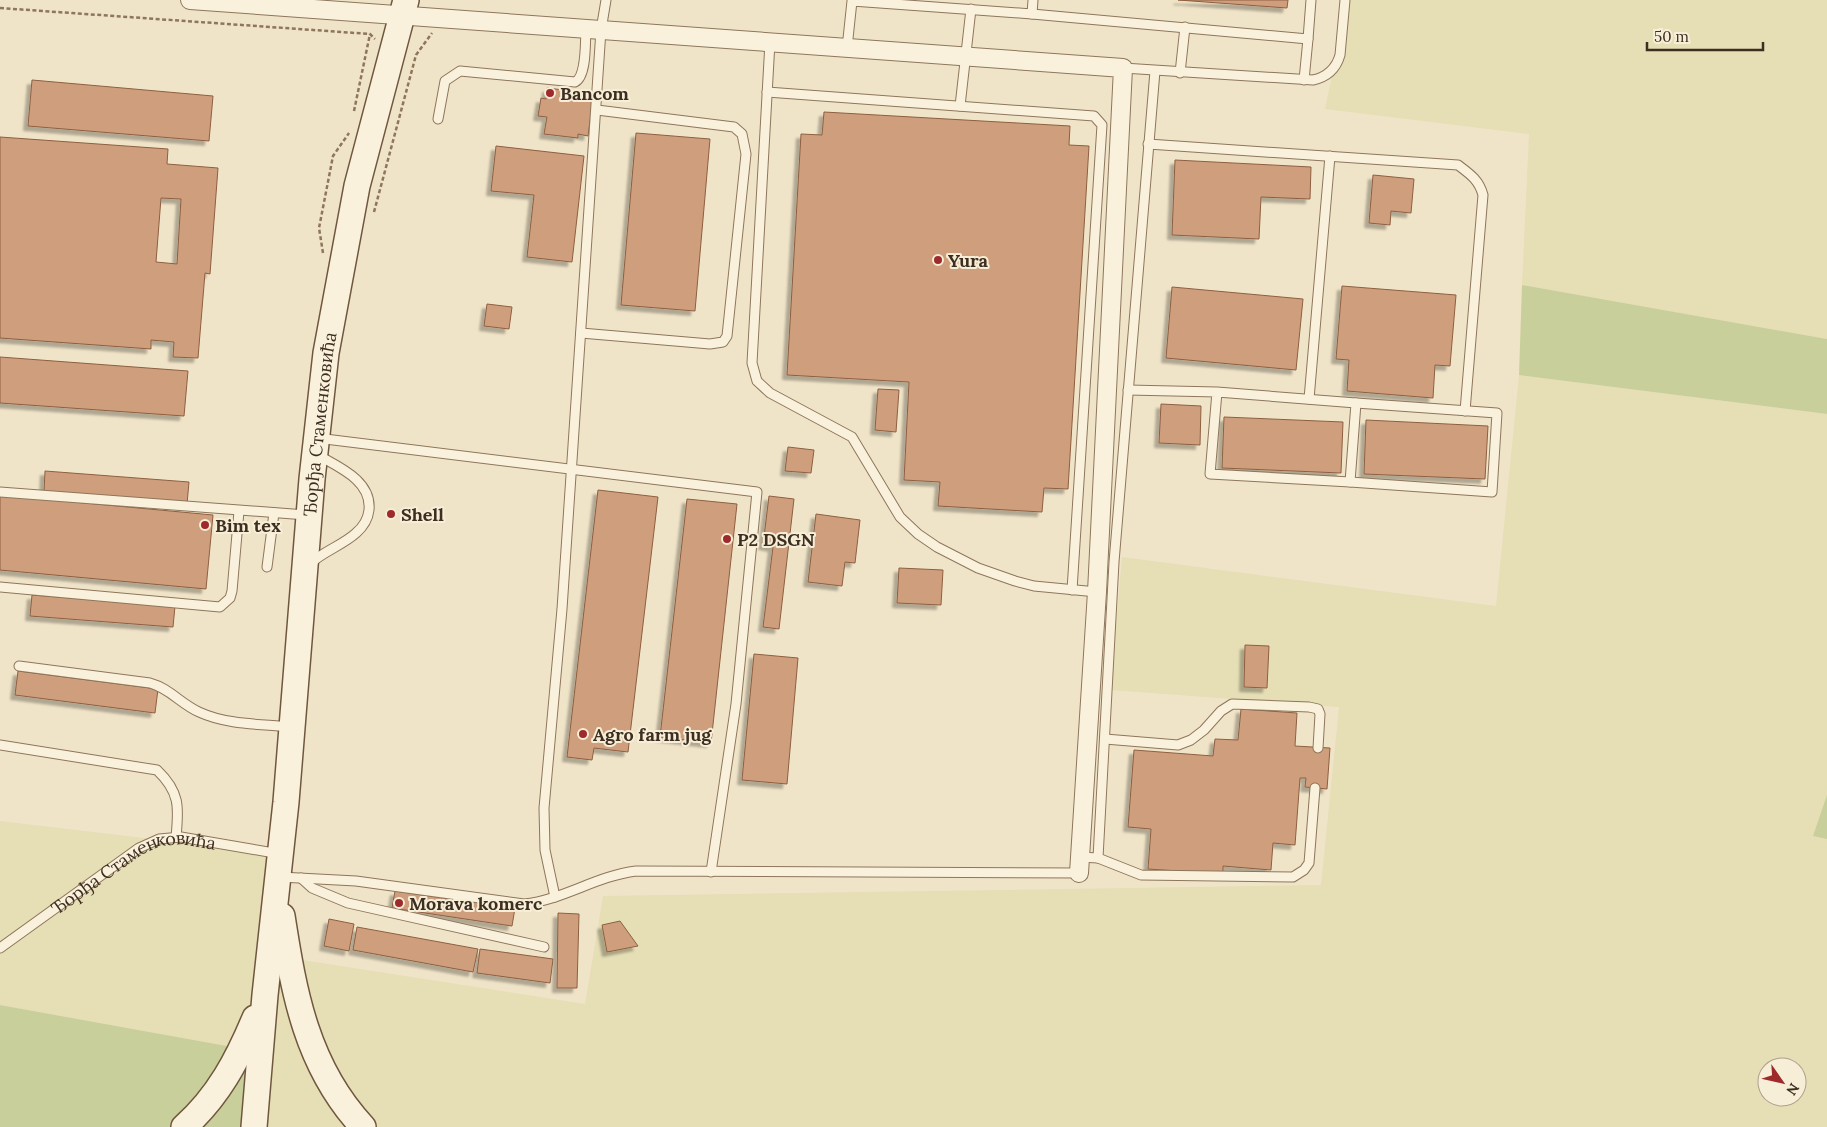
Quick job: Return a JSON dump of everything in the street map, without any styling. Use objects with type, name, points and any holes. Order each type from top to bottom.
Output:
[{"type":"street","points":[[190,0],[403,8],[594,29],[1123,68],[1097,592],[1080,865]]},
{"type":"street","name":"Ђорђа Стаменковића","points":[[254,1127],[265,995],[284,873],[292,727],[309,515],[326,353],[356,186],[403,8]]},
{"type":"street","points":[[284,873],[290,970],[298,1005],[313,1049],[331,1087],[363,1127]]},
{"type":"street","points":[[184,1127],[200,1113],[224,1080],[242,1050],[265,995]]},
{"type":"lane","points":[[438,119],[444,81],[460,71],[574,82],[578,80],[583,73],[594,29],[606,0]]},
{"type":"lane","points":[[847,48],[852,0],[1308,39]]},
{"type":"lane","points":[[1032,14],[1033,0]]},
{"type":"lane","points":[[1304,80],[1311,0]]},
{"type":"lane","points":[[1123,68],[1304,80],[1321,78],[1328,74],[1338,62],[1345,0]]},
{"type":"lane","points":[[960,106],[971,9]]},
{"type":"lane","points":[[1180,72],[1185,27]]},
{"type":"lane","points":[[555,897],[545,850],[544,808],[562,609],[597,110],[594,29]]},
{"type":"lane","points":[[770,42],[752,363],[757,381],[770,393],[852,437],[900,516],[918,534],[937,547],[996,575],[1034,586],[1097,592]]},
{"type":"lane","points":[[1098,858],[1114,562],[1154,71]]},
{"type":"lane","points":[[767,92],[1094,116],[1102,125],[1103,140],[1072,590]]},
{"type":"lane","points":[[581,333],[710,344],[723,342],[727,336],[746,154],[742,134],[734,127],[597,110]]},
{"type":"lane","points":[[1148,144],[1458,165],[1475,178],[1481,186],[1483,195],[1465,411]]},
{"type":"lane","points":[[1309,399],[1330,156]]},
{"type":"lane","points":[[1128,390],[1217,392],[1497,413],[1492,492],[1210,474],[1217,392]]},
{"type":"lane","points":[[1350,482],[1356,403]]},
{"type":"lane","points":[[316,446],[571,469],[757,492],[736,704],[711,872]]},
{"type":"lane","points":[[305,568],[325,552],[355,535],[366,521],[369,505],[368,497],[361,482],[316,446]]},
{"type":"lane","points":[[0,492],[309,515]]},
{"type":"lane","points":[[0,587],[220,607],[230,598],[232,591],[239,511]]},
{"type":"lane","points":[[267,567],[274,513]]},
{"type":"lane","points":[[19,666],[150,683],[163,688],[206,716],[292,727]]},
{"type":"lane","points":[[1104,739],[1178,746],[1191,740],[1204,730],[1221,711],[1232,704],[1310,707],[1318,709],[1320,714],[1318,748]]},
{"type":"lane","points":[[0,745],[157,770],[166,779],[177,798],[179,810],[176,838]]},
{"type":"lane","points":[[284,873],[356,881],[514,904],[533,903],[555,897],[607,877],[621,873],[636,872],[1080,865],[1098,858],[1141,875],[1293,877],[1304,870],[1309,863],[1315,788]]},
{"type":"lane","name":"Ђорђа Стаменковића","points":[[0,948],[139,848],[159,839],[182,837],[284,873]]},
{"type":"lane","points":[[284,873],[312,888],[348,903],[544,947]]},
{"type":"path","points":[[0,8],[370,34],[391,54]]},
{"type":"shaded area","points":[[1348,0],[1827,0],[1827,339],[1522,285],[1529,134],[1325,109]]},
{"type":"shaded area","points":[[1519,375],[1827,414],[1827,1127],[254,1127],[260,1052],[0,1005],[0,821],[280,854],[289,958],[585,1004],[603,896],[1321,885],[1339,707],[1110,690],[1122,557],[1496,606]]},
{"type":"green space","points":[[1522,285],[1827,339],[1827,414],[1519,375]]},
{"type":"green space","points":[[1827,795],[1827,839],[1813,836]]},
{"type":"green space","points":[[0,1005],[260,1052],[254,1127],[0,1127]]},
{"type":"building","points":[[1178,0],[1288,0],[1287,8]]},
{"type":"building","points":[[32,80],[213,96],[209,141],[28,126]]},
{"type":"building","points":[[547,88],[564,90],[563,94],[593,99],[588,136],[578,134],[578,138],[544,134],[547,117],[538,116],[541,98],[546,99]]},
{"type":"building","name":"Yura","points":[[824,112],[1070,126],[1069,145],[1089,146],[1068,489],[1044,488],[1042,512],[938,506],[940,482],[904,480],[909,382],[787,375],[801,134],[822,135]]},
{"type":"building","points":[[636,133],[710,139],[695,311],[621,305]]},
{"type":"building","points":[[0,137],[168,149],[167,164],[218,168],[210,274],[205,273],[198,358],[173,357],[174,342],[151,340],[151,349],[0,338]],"holes":[[[161,198],[181,199],[177,264],[156,262]]]},
{"type":"building","points":[[496,146],[584,156],[572,262],[527,257],[534,195],[491,191]]},
{"type":"building","points":[[1175,160],[1311,167],[1310,199],[1261,197],[1259,239],[1172,235]]},
{"type":"building","points":[[1373,175],[1414,179],[1411,213],[1391,211],[1390,225],[1369,223]]},
{"type":"building","points":[[1342,286],[1456,295],[1450,366],[1435,365],[1433,398],[1347,391],[1349,360],[1336,359]]},
{"type":"building","points":[[1172,287],[1303,299],[1296,370],[1166,358]]},
{"type":"building","points":[[487,304],[512,307],[509,329],[484,326]]},
{"type":"building","points":[[0,357],[188,371],[184,416],[0,403]]},
{"type":"building","points":[[878,389],[899,390],[896,432],[875,430]]},
{"type":"building","points":[[1161,404],[1201,406],[1200,445],[1159,443]]},
{"type":"building","points":[[1224,417],[1343,422],[1341,473],[1222,468]]},
{"type":"building","points":[[1366,420],[1488,426],[1485,479],[1364,474]]},
{"type":"building","points":[[788,447],[814,450],[811,473],[785,471]]},
{"type":"building","points":[[45,471],[189,482],[187,504],[44,492]]},
{"type":"building","points":[[598,490],[658,497],[628,752],[594,748],[592,760],[567,757]]},
{"type":"building","points":[[0,495],[213,515],[206,589],[0,570]]},
{"type":"building","points":[[769,496],[794,499],[779,629],[763,627],[773,547],[763,545]]},
{"type":"building","points":[[687,499],[737,504],[711,743],[660,737]]},
{"type":"building","points":[[816,514],[860,520],[855,563],[845,562],[842,586],[808,582]]},
{"type":"building","points":[[899,568],[943,570],[941,605],[897,603]]},
{"type":"building","points":[[32,595],[175,606],[173,627],[30,616]]},
{"type":"building","points":[[1245,645],[1269,646],[1267,688],[1244,687]]},
{"type":"building","points":[[754,654],[798,658],[787,784],[742,780]]},
{"type":"building","points":[[18,671],[158,689],[155,713],[15,695]]},
{"type":"building","points":[[1241,709],[1297,713],[1295,746],[1330,748],[1327,789],[1305,787],[1306,778],[1300,778],[1295,845],[1273,843],[1271,870],[1223,866],[1223,874],[1148,869],[1151,829],[1128,827],[1134,750],[1213,756],[1215,739],[1238,740]]},
{"type":"building","points":[[395,891],[515,908],[512,926],[392,908]]},
{"type":"building","points":[[558,913],[579,914],[577,988],[557,988]]},
{"type":"building","points":[[329,919],[354,924],[349,951],[324,946]]},
{"type":"building","points":[[620,921],[638,946],[607,952],[602,925]]},
{"type":"building","points":[[357,927],[478,949],[473,972],[353,950]]},
{"type":"building","points":[[480,949],[553,959],[550,983],[477,973]]},
{"type":"place","name":"Bancom","points":[[550,93]]},
{"type":"place","name":"Yura","points":[[938,260]]},
{"type":"place","name":"Shell","points":[[391,514]]},
{"type":"place","name":"Bim tex","points":[[205,525]]},
{"type":"place","name":"P2 DSGN","points":[[727,539]]},
{"type":"place","name":"Agro farm jug","points":[[583,734]]},
{"type":"place","name":"Morava komerc","points":[[399,903]]}]
